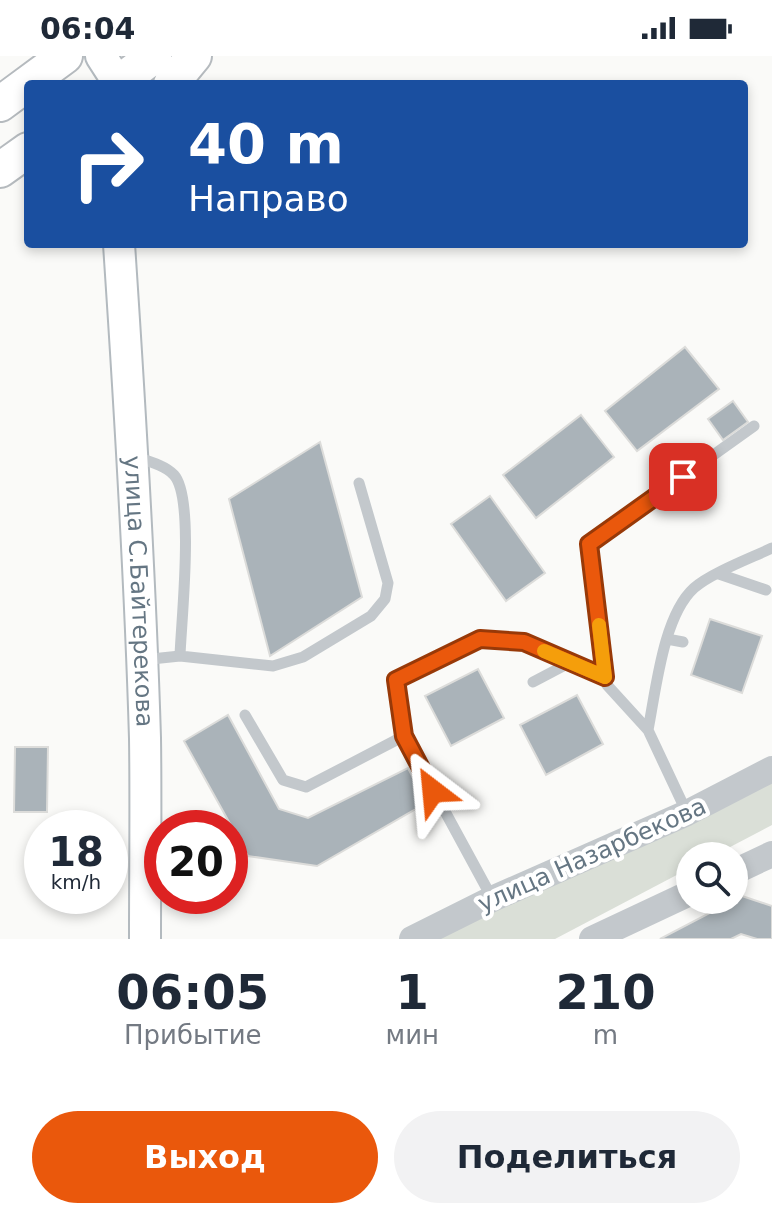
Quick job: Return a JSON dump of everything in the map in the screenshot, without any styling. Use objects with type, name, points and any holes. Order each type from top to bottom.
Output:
[{"type":"main road","points":[[32,80],[65,56]]},
{"type":"main road","points":[[114,77],[154,56]]},
{"type":"main road","points":[[174,80],[194,56]]},
{"type":"main road","points":[[0,104],[24,86]]},
{"type":"main road","name":"улица С.Байтерекова","points":[[119,248],[142,660],[145,939]]},
{"type":"street","name":"улица Назарбекова","points":[[412,939],[492,899],[687,813],[772,769]]},
{"type":"street","points":[[748,865],[772,854]]},
{"type":"street","points":[[592,939],[676,900]]},
{"type":"lane","points":[[687,813],[648,730],[607,685],[589,544],[754,426]]},
{"type":"lane","points":[[133,456],[166,469],[176,477],[184,497],[180,656]]},
{"type":"lane","points":[[142,660],[180,656],[273,666],[303,657],[371,616],[385,599],[388,583],[359,483]]},
{"type":"lane","points":[[648,730],[667,639],[684,599],[696,586],[772,548]]},
{"type":"lane","points":[[719,574],[766,590]]},
{"type":"lane","points":[[492,899],[404,736],[396,680],[480,639],[524,642],[605,677]]},
{"type":"lane","points":[[667,639],[683,642]]},
{"type":"lane","points":[[533,682],[571,662]]},
{"type":"lane","points":[[245,715],[283,780],[306,787],[404,736]]},
{"type":"shaded area","points":[[772,768],[772,825],[740,842],[676,842],[676,875],[555,939],[436,939]]},
{"type":"building","points":[[685,347],[719,389],[637,451],[605,411]]},
{"type":"building","points":[[733,401],[748,422],[723,440],[708,419]]},
{"type":"building","points":[[581,415],[614,457],[536,518],[503,475]]},
{"type":"building","points":[[320,442],[362,597],[270,656],[229,499]]},
{"type":"building","points":[[490,496],[545,573],[506,601],[451,524]]},
{"type":"building","points":[[710,619],[762,636],[742,693],[691,675]]},
{"type":"building","points":[[478,669],[504,718],[451,746],[425,696]]},
{"type":"building","points":[[577,695],[603,744],[546,775],[520,725]]},
{"type":"building","points":[[228,715],[279,809],[308,818],[408,768],[426,803],[317,866],[248,856],[248,810],[222,810],[184,741]]},
{"type":"building","points":[[15,747],[48,747],[47,810],[14,812]]},
{"type":"building","points":[[748,898],[772,906],[772,939],[741,934],[731,939],[660,939],[708,914],[748,914]]},
{"type":"slow traffic","points":[[544,651],[605,677],[599,625]]},
{"type":"route","points":[[433,791],[404,736],[396,680],[480,639],[524,642],[605,677],[589,544],[683,477]]}]
